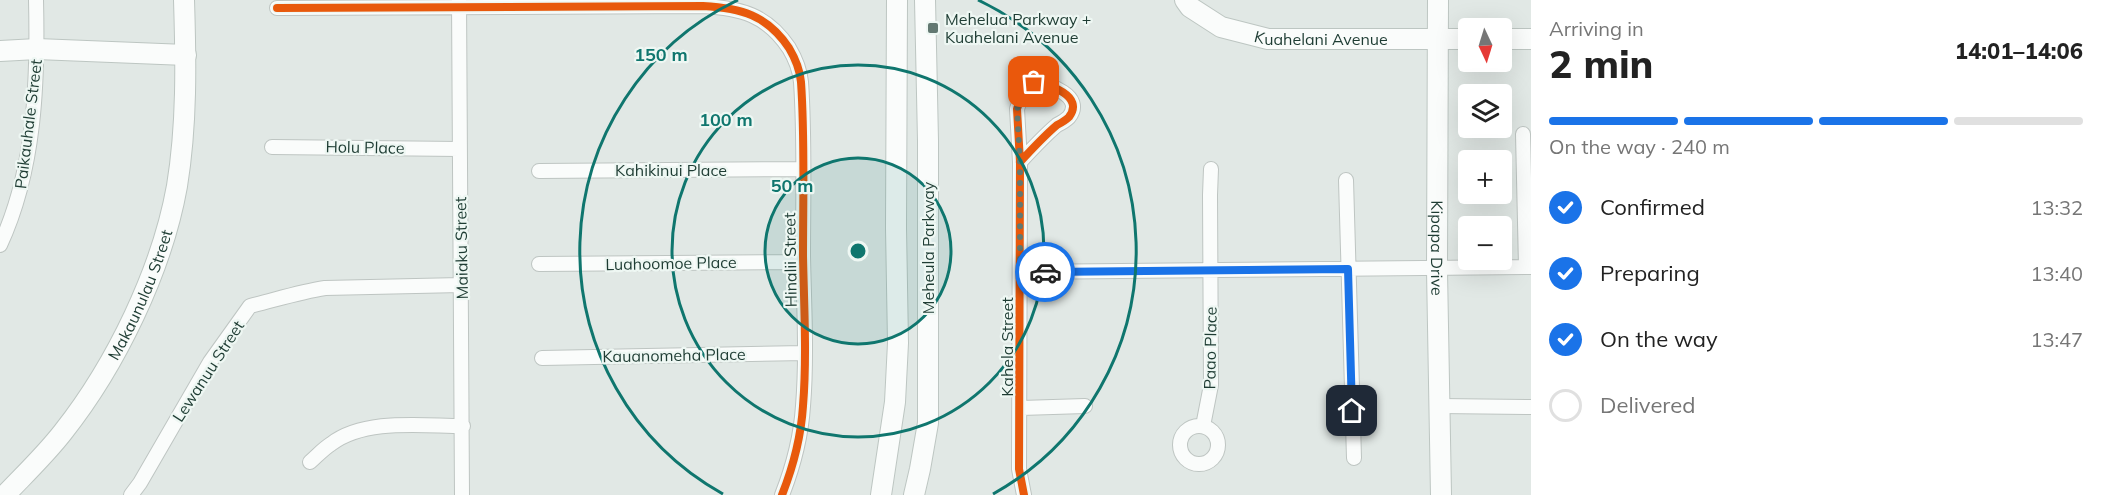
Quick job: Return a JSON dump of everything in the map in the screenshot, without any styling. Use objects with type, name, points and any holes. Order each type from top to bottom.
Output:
[{"type":"street","name":"Paikauhale Street","points":[[0,245],[11,221],[23,183],[37,50],[36,0]]},
{"type":"street","name":"Makaunulau Street","points":[[5,495],[62,433],[90,396],[140,304],[164,238],[177,188],[183,138],[186,55],[184,0]]},
{"type":"street","name":"Meheula Parkway","points":[[881,495],[896,402],[898,343],[897,0]]},
{"type":"street","name":"Meheula Parkway","points":[[914,495],[928,423],[928,153],[925,0]]},
{"type":"street","name":"Kuahelani Avenue","points":[[1185,0],[1191,7],[1221,27],[1268,39],[1458,39]]},
{"type":"street","name":"Kipapa Drive","points":[[1438,0],[1437,270],[1441,495]]},
{"type":"street","name":"Hinalii Street","points":[[277,8],[459,4],[729,7],[757,16],[775,29],[796,62],[801,80],[803,169],[805,353],[803,406],[795,456],[782,495]]},
{"type":"street","name":"Maiaku Street","points":[[459,4],[462,495]]},
{"type":"street","points":[[1512,39],[1531,39]]},
{"type":"street","points":[[0,51],[186,55]]},
{"type":"street","name":"Kahela Street","points":[[1020,162],[1068,117],[1073,107],[1072,100],[1066,94],[1046,83],[1034,82],[1024,88],[1017,109],[1020,162],[1021,408],[1019,469],[1024,495]]},
{"type":"street","points":[[1020,272],[1437,270],[1528,267],[1523,134]]},
{"type":"street","name":"Holu Place","points":[[272,147],[459,148]]},
{"type":"street","name":"Kahikinui Place","points":[[539,171],[803,169]]},
{"type":"street","name":"Paao Place","points":[[1203,426],[1211,385],[1211,169]]},
{"type":"street","points":[[1346,180],[1354,458]]},
{"type":"street","name":"Luahoomoe Place","points":[[539,264],[803,262]]},
{"type":"street","name":"Lewanuu Street","points":[[130,495],[140,483],[210,362],[250,306],[279,300],[303,291],[325,288],[461,285]]},
{"type":"street","name":"Kauanomeha Place","points":[[542,358],[805,353]]},
{"type":"street","points":[[1021,408],[1085,406]]},
{"type":"street","points":[[1440,406],[1531,407]]},
{"type":"street","points":[[310,462],[332,443],[355,431],[379,426],[463,426]]},
{"type":"cycle path","points":[[277,8],[703,6],[741,11],[772,28],[789,48],[801,82],[804,169],[805,350],[802,418],[793,463],[782,495]]},
{"type":"cycle path","points":[[1020,162],[1052,129],[1069,117],[1073,110],[1069,97],[1056,88],[1034,82],[1024,88],[1017,109],[1020,162],[1019,469],[1024,495]]},
{"type":"way so far","points":[[1034,82],[1024,88],[1017,109],[1020,162],[1020,272],[1045,272]]},
{"type":"place","name":"Mehelua Parkway + Kuahelani Avenue","points":[[933,28]]},
{"type":"route","points":[[1045,272],[1348,269],[1352,411]]}]
